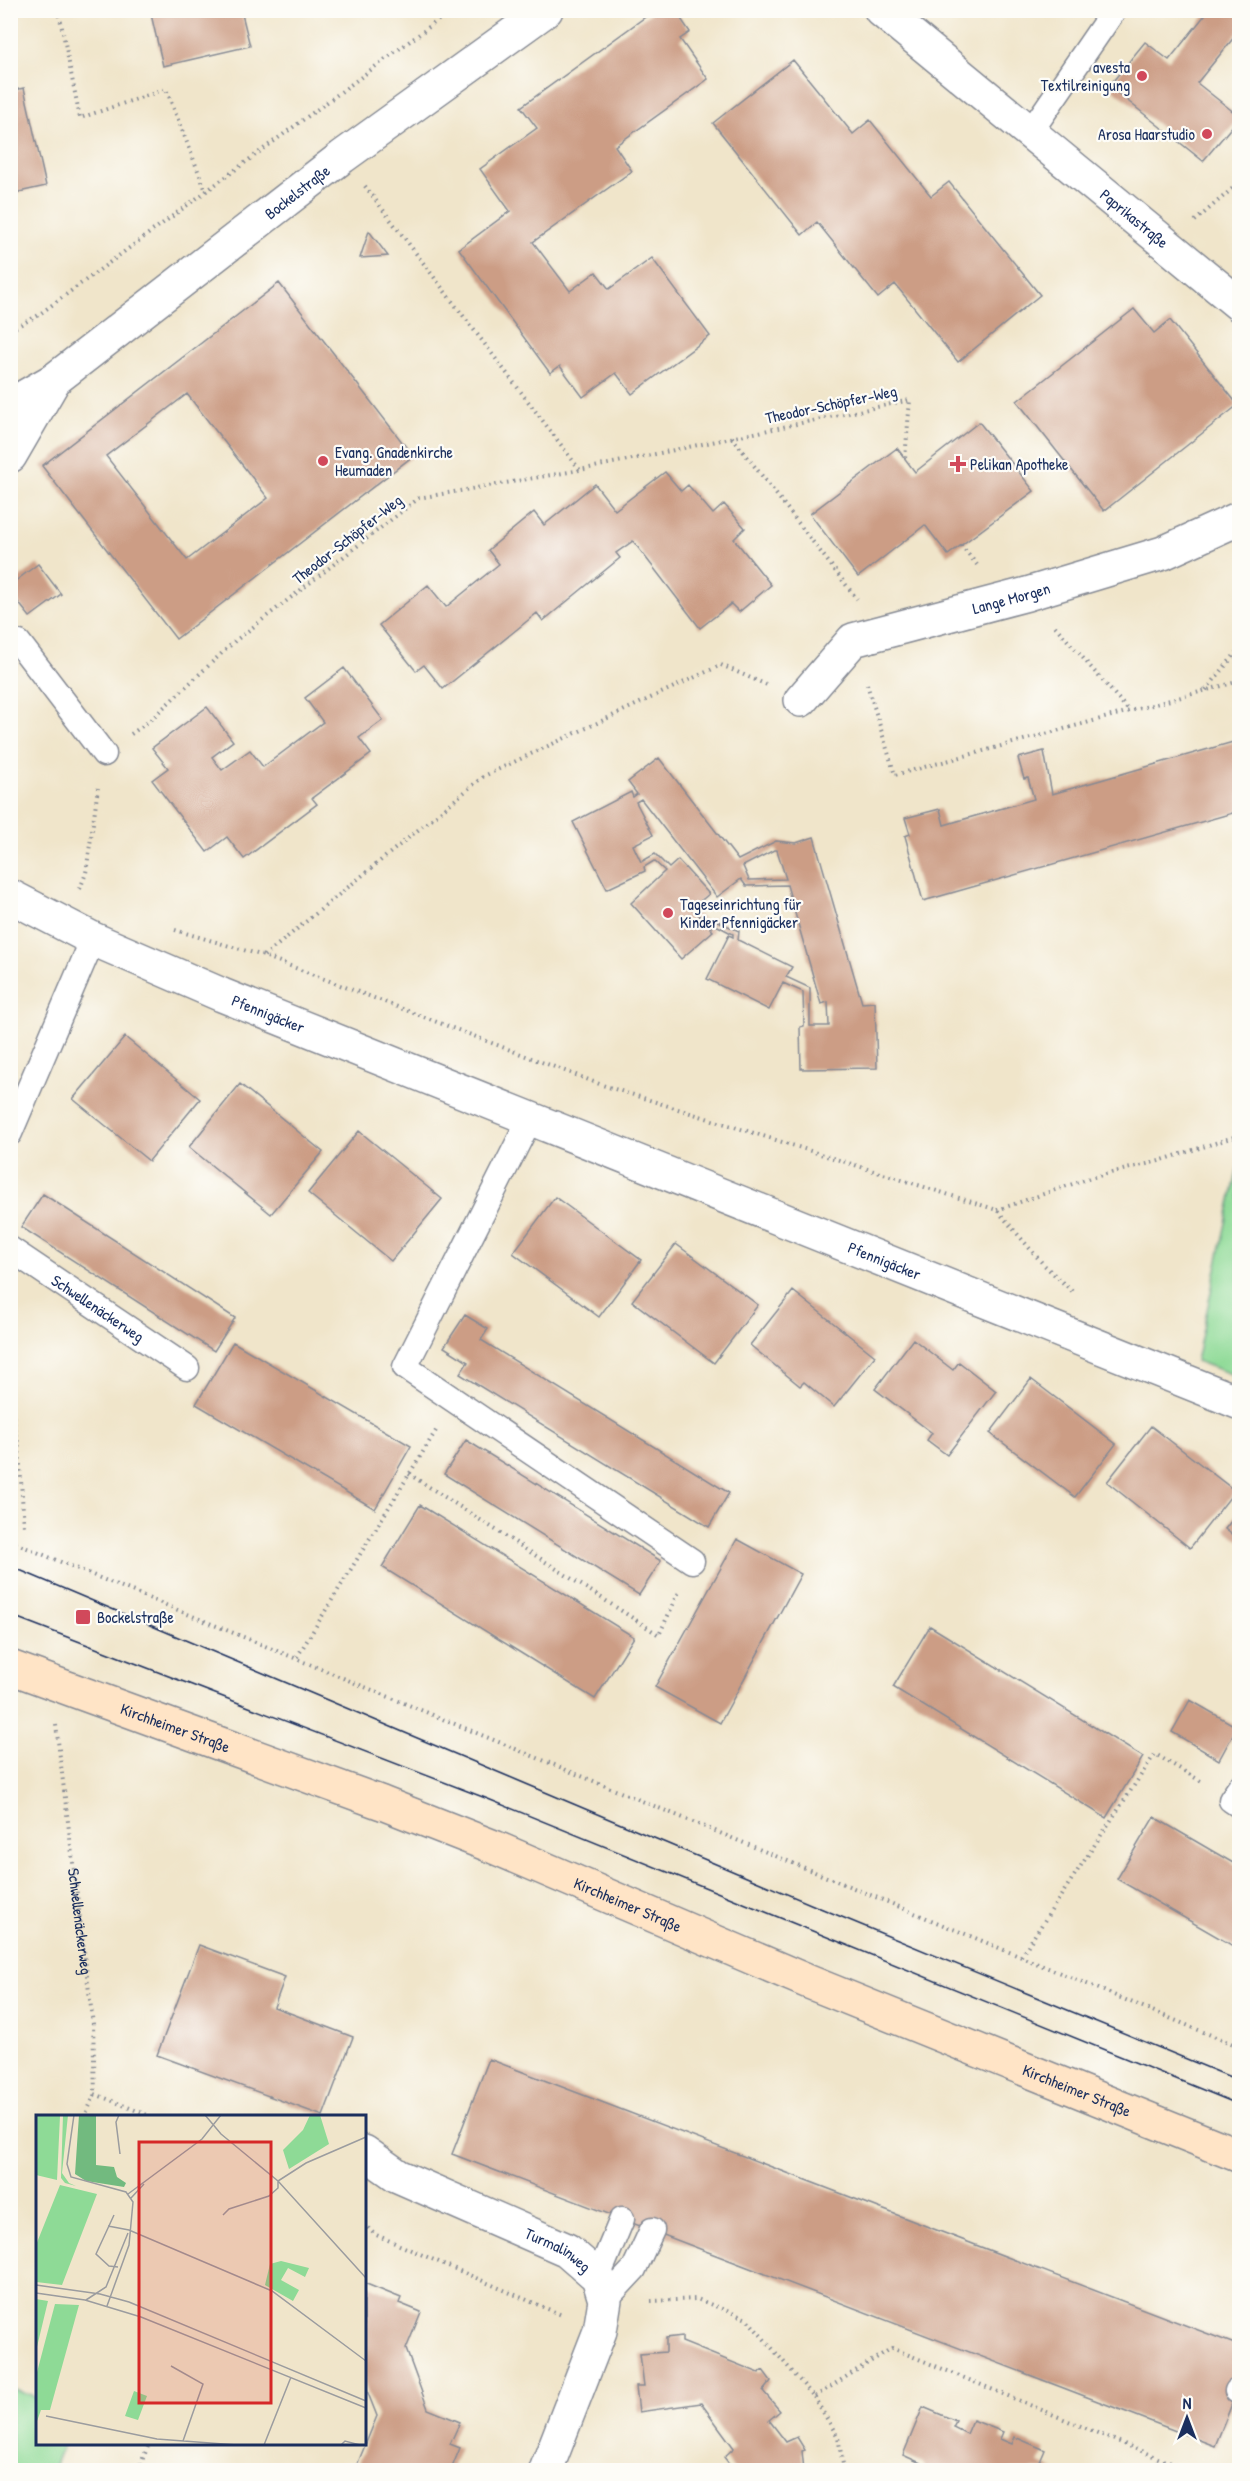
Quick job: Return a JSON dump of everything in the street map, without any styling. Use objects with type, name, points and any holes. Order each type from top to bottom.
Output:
[{"type":"main road","name":"Kirchheimer Straße","points":[[10,1666],[382,1803],[494,1847],[809,1982],[1239,2156]]},
{"type":"street","name":"Bockelstraße","points":[[10,405],[54,380],[342,157],[546,10]]},
{"type":"street","name":"Paprikastraße","points":[[881,10],[1239,305]]},
{"type":"street","name":"Bockelstraße","points":[[10,456],[54,380]]},
{"type":"street","name":"Lange Morgen","points":[[868,637],[1027,594],[1163,553],[1239,518]]},
{"type":"street","points":[[801,700],[868,637]]},
{"type":"street","name":"Pfennigäcker","points":[[10,896],[93,939],[222,995],[531,1117],[1239,1403]]},
{"type":"street","name":"Turmalinweg","points":[[366,2153],[398,2176],[567,2250],[601,2303]]},
{"type":"street","points":[[546,2470],[601,2303]]},
{"type":"lane","points":[[1029,134],[1114,10]]},
{"type":"lane","points":[[19,643],[104,754]]},
{"type":"lane","points":[[10,1133],[93,939]]},
{"type":"lane","points":[[531,1117],[405,1367],[692,1561]]},
{"type":"lane","name":"Schwellenäckerweg","points":[[10,1249],[187,1368]]},
{"type":"lane","points":[[601,2303],[622,2219]]},
{"type":"lane","points":[[601,2303],[634,2269],[652,2230]]},
{"type":"path","points":[[56,10],[60,18],[80,118],[166,89],[206,191]]},
{"type":"path","points":[[10,330],[37,316],[452,10]]},
{"type":"path","points":[[342,157],[580,470]]},
{"type":"path","points":[[1167,245],[1239,182]]},
{"type":"path","name":"Theodor-Schöpfer-Weg","points":[[104,754],[148,722],[235,641],[419,498],[580,470],[910,400],[905,459]]},
{"type":"path","points":[[732,437],[868,637],[895,775],[1239,681]]},
{"type":"path","points":[[1027,594],[1129,712]]},
{"type":"path","points":[[1205,691],[1239,648]]},
{"type":"path","points":[[801,700],[722,665],[494,771],[484,776],[264,956],[603,1085],[997,1210],[1043,1264],[1078,1296]]},
{"type":"path","points":[[79,891],[86,873],[104,754]]},
{"type":"path","points":[[997,1210],[1090,1178],[1159,1161],[1239,1135]]},
{"type":"path","points":[[10,1399],[19,1449],[24,1527]]},
{"type":"path","points":[[297,1657],[454,1400]]},
{"type":"path","points":[[10,1450],[19,1449]]},
{"type":"path","points":[[409,1474],[659,1635],[692,1561]]},
{"type":"path","points":[[10,1541],[297,1657],[1239,2047]]},
{"type":"path","name":"Schwellenäckerweg","points":[[56,1724],[93,2025],[95,2094],[85,2115]]},
{"type":"path","points":[[1021,1956],[1155,1754],[1237,1798]]},
{"type":"path","points":[[95,2094],[148,2115]]},
{"type":"path","points":[[366,2225],[374,2234],[601,2303],[698,2299],[747,2319],[814,2397],[838,2437],[844,2470]]},
{"type":"path","points":[[814,2397],[892,2348],[1187,2470]]},
{"type":"path","points":[[138,2470],[149,2445]]},
{"type":"green space","points":[[1239,1163],[1239,1377],[1196,1361]]},
{"type":"green space","points":[[10,2388],[36,2398],[36,2445],[63,2445],[53,2470],[11,2470]]},
{"type":"building","points":[[150,10],[241,10],[250,46],[163,66]]},
{"type":"building","points":[[655,10],[675,10],[690,32],[680,39],[708,79],[615,146],[632,171],[533,242],[570,291],[596,272],[609,289],[652,258],[710,336],[632,394],[616,373],[583,397],[560,366],[550,373],[459,249],[510,211],[480,169],[537,128],[521,107]]},
{"type":"building","points":[[1209,10],[1240,10],[1240,30],[1197,83],[1240,117],[1203,161],[1109,86],[1145,42],[1169,60]]},
{"type":"building","points":[[793,60],[853,134],[870,120],[931,196],[949,182],[1040,295],[958,362],[895,284],[878,298],[817,222],[802,235],[713,123]]},
{"type":"building","points":[[24,88],[46,186],[10,194],[10,91]]},
{"type":"building","points":[[369,231],[388,256],[360,258]]},
{"type":"building","name":"Evang. Gnadenkirche Heumaden","points":[[279,283],[413,456],[176,639],[42,466]],"holes":[[[187,394],[268,498],[187,560],[106,456]]]},
{"type":"building","points":[[1134,309],[1154,333],[1170,320],[1238,405],[1104,511],[1017,401]]},
{"type":"building","points":[[979,422],[1034,491],[948,555],[925,525],[858,577],[810,514],[897,448],[915,472]]},
{"type":"building","points":[[665,472],[681,491],[688,485],[713,514],[724,504],[745,528],[734,539],[771,585],[739,612],[731,604],[700,628],[633,541],[616,553],[620,558],[543,621],[537,613],[443,689],[424,665],[416,671],[379,625],[428,585],[446,607],[499,564],[488,550],[534,512],[544,525],[595,484],[615,510]]},
{"type":"building","points":[[38,564],[61,594],[30,617],[10,592],[10,585]]},
{"type":"building","points":[[344,668],[383,720],[359,738],[371,754],[312,798],[317,804],[244,859],[227,837],[207,852],[152,780],[168,768],[152,748],[207,707],[233,741],[212,757],[222,770],[250,750],[263,767],[323,722],[305,698]]},
{"type":"building","points":[[1240,740],[1240,811],[923,901],[905,836],[910,834],[905,818],[940,809],[944,825],[1034,799],[1028,778],[1024,779],[1018,758],[1044,751],[1052,794]]},
{"type":"building","name":"Tageseinrichtung für Kinder Pfennigäcker","points":[[659,758],[738,860],[776,841],[796,843],[814,837],[862,1003],[875,1002],[877,1068],[801,1069],[800,1027],[804,1026],[803,992],[783,983],[769,1010],[707,979],[729,935],[733,937],[733,934],[714,924],[710,928],[713,931],[681,959],[631,903],[665,871],[654,861],[644,867],[645,871],[607,889],[573,822],[631,792],[633,797],[637,794],[628,782]],"holes":[[[641,799],[717,897],[741,879],[746,886],[787,885],[821,1004],[828,1002],[829,1026],[810,1026],[810,988],[786,977],[792,967],[738,940],[739,931],[711,918],[707,924],[692,908],[709,894],[678,860],[669,868],[655,854],[641,862],[633,845],[653,835],[636,802]],[[777,850],[786,879],[749,880],[743,866]]]},
{"type":"building","points":[[125,1037],[200,1099],[149,1161],[73,1099]]},
{"type":"building","points":[[240,1084],[323,1152],[271,1214],[189,1147]]},
{"type":"building","points":[[359,1131],[442,1199],[391,1261],[308,1193]]},
{"type":"building","points":[[43,1194],[235,1318],[214,1351],[21,1227]]},
{"type":"building","points":[[555,1197],[641,1260],[599,1317],[513,1253]]},
{"type":"building","points":[[676,1244],[758,1305],[714,1363],[632,1301]]},
{"type":"building","points":[[793,1291],[875,1356],[834,1407],[804,1382],[800,1386],[750,1345]]},
{"type":"building","points":[[465,1315],[488,1329],[481,1340],[729,1493],[709,1527],[460,1374],[468,1362],[444,1347]]},
{"type":"building","points":[[913,1339],[953,1370],[959,1362],[996,1391],[947,1455],[927,1440],[932,1433],[875,1389]]},
{"type":"building","points":[[233,1342],[411,1446],[375,1509],[196,1404]]},
{"type":"building","points":[[1031,1379],[1116,1444],[1075,1497],[990,1433]]},
{"type":"building","points":[[1151,1426],[1235,1491],[1190,1548],[1107,1482]]},
{"type":"building","points":[[466,1440],[661,1561],[639,1595],[444,1474]]},
{"type":"building","points":[[420,1505],[634,1637],[595,1699],[382,1567]]},
{"type":"building","points":[[1240,1510],[1240,1541],[1225,1529]]},
{"type":"building","points":[[737,1539],[801,1574],[720,1723],[655,1687]]},
{"type":"building","points":[[930,1626],[1143,1757],[1106,1818],[893,1687]]},
{"type":"building","points":[[1190,1700],[1237,1727],[1219,1760],[1172,1732]]},
{"type":"building","points":[[1154,1817],[1240,1867],[1240,1950],[1117,1879]]},
{"type":"building","points":[[199,1945],[285,1977],[274,2007],[353,2037],[323,2115],[157,2055]]},
{"type":"building","points":[[489,2059],[1240,2346],[1240,2384],[1215,2446],[452,2154]]},
{"type":"building","points":[[366,2284],[401,2298],[399,2303],[421,2312],[406,2349],[428,2409],[460,2422],[450,2444],[460,2448],[451,2470],[355,2470],[377,2416],[366,2388]]},
{"type":"building","points":[[682,2336],[682,2342],[759,2373],[763,2370],[771,2381],[763,2391],[780,2411],[769,2420],[786,2442],[797,2437],[805,2450],[802,2451],[804,2470],[734,2470],[724,2457],[734,2448],[701,2403],[639,2412],[636,2386],[644,2386],[640,2354],[666,2352],[666,2338]]},
{"type":"building","points":[[923,2407],[956,2421],[953,2427],[967,2434],[973,2420],[1003,2432],[1000,2439],[1012,2444],[1015,2437],[1045,2450],[1039,2464],[1055,2470],[926,2470],[923,2464],[903,2455]]},
{"type":"tram line","points":[[10,1566],[820,1908],[1240,2081]]},
{"type":"tram line","points":[[10,1615],[488,1799],[1240,2105]]},
{"type":"place","name":"avesta Textilreinigung","points":[[1142,76]]},
{"type":"place","name":"Arosa Haarstudio","points":[[1207,134]]},
{"type":"place","name":"Evang. Gnadenkirche Heumaden","points":[[323,461]]},
{"type":"place","name":"Pelikan Apotheke","points":[[958,464]]},
{"type":"place","name":"Tageseinrichtung für Kinder Pfennigäcker","points":[[668,913]]},
{"type":"place","name":"Bockelstraße","points":[[83,1617]]}]
